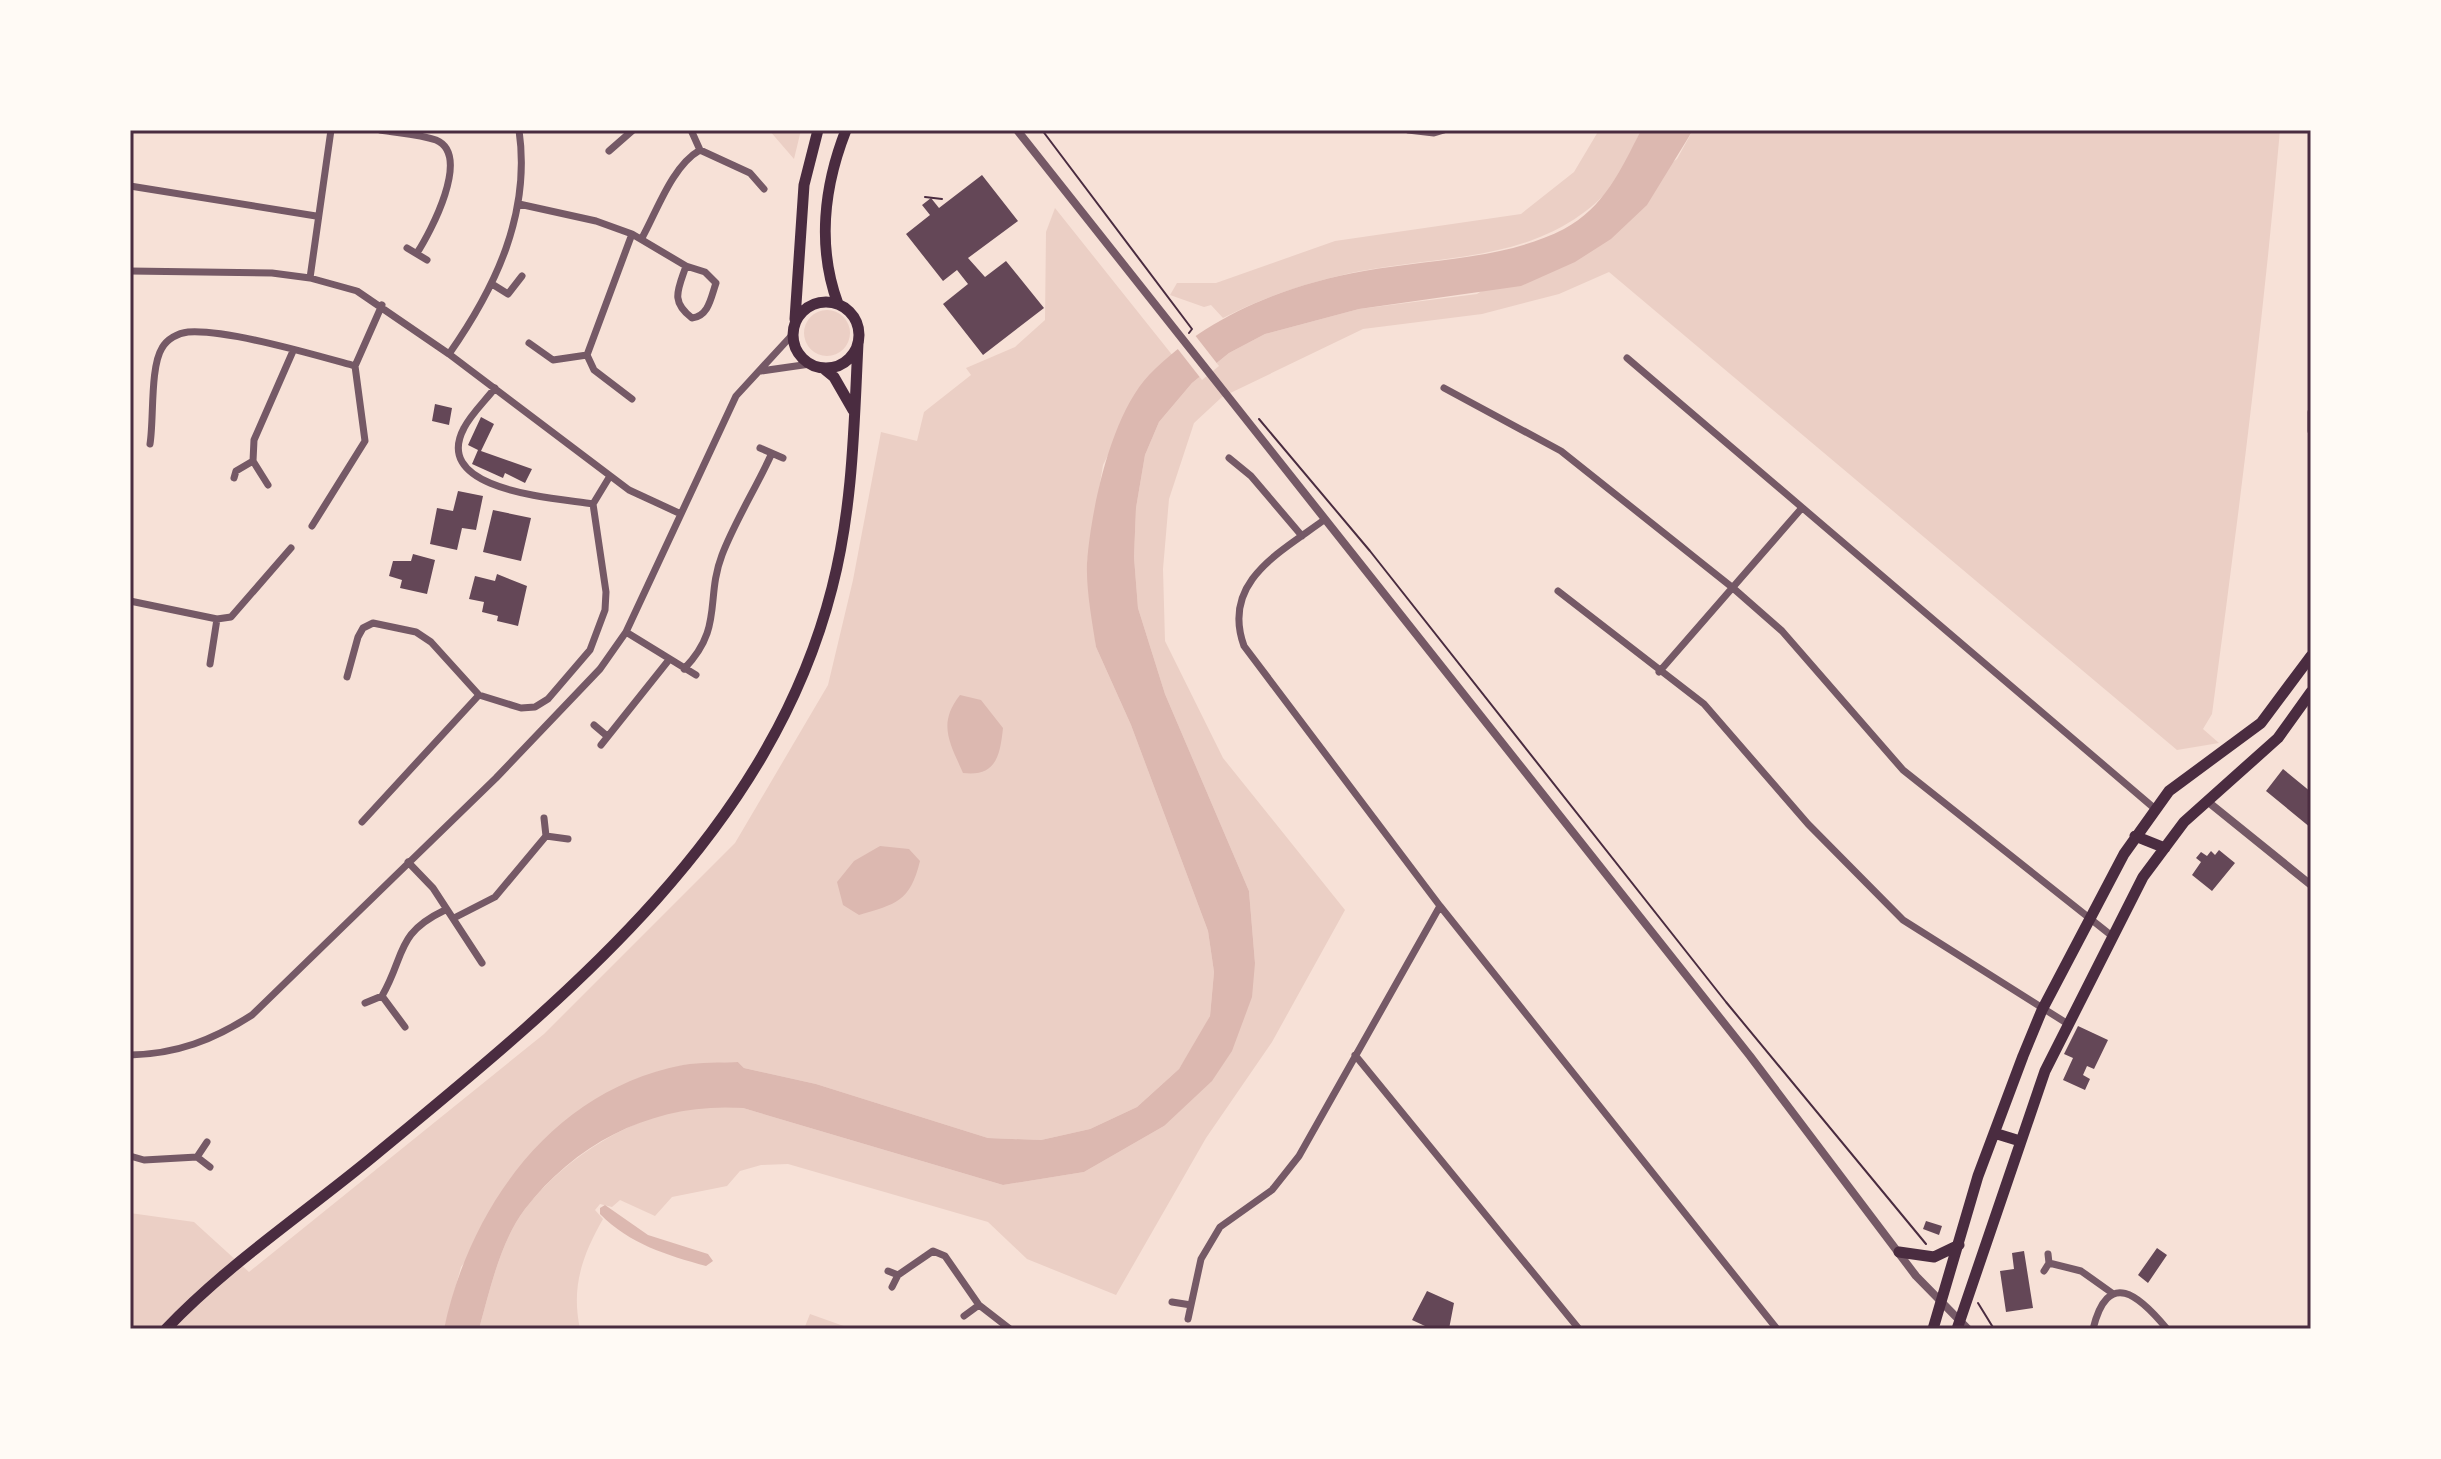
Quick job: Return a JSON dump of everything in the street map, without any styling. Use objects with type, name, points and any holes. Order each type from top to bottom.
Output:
[{"type":"main road","points":[[818,130],[804,185],[794,329],[797,351],[840,385],[854,414]]},
{"type":"main road","points":[[166,1329],[242,1259],[373,1157],[523,1029],[643,914],[708,840],[773,740],[815,644],[833,585],[853,469],[858,343],[855,319],[838,304],[827,261],[825,225],[829,185],[846,130]]},
{"type":"main road","points":[[794,329],[800,314],[817,303],[838,304]]},
{"type":"main road","points":[[816,366],[849,359],[858,343]]},
{"type":"main road","points":[[1933,1329],[1978,1176],[2042,1010],[2135,836],[2169,791],[2261,723],[2311,656]]},
{"type":"main road","points":[[1962,1327],[2045,1071],[2143,877],[2207,801],[2278,738],[2311,692]]},
{"type":"main road","points":[[2135,836],[2165,848]]},
{"type":"main road","points":[[1994,1133],[2020,1141]]},
{"type":"main road","points":[[1899,1252],[1934,1257],[1959,1245]]},
{"type":"street","points":[[310,278],[316,216],[331,130]]},
{"type":"street","points":[[380,130],[438,141],[448,150],[451,165],[436,223],[417,253]]},
{"type":"street","points":[[449,354],[492,284],[506,253],[519,204],[522,151],[519,130]]},
{"type":"street","points":[[609,151],[633,130]]},
{"type":"street","points":[[691,130],[700,150],[750,173],[764,189]]},
{"type":"street","points":[[1017,130],[1750,1056],[1899,1252],[1962,1327]]},
{"type":"street","points":[[1408,130],[1434,133],[1444,130]]},
{"type":"street","points":[[642,238],[677,175],[690,156],[700,150]]},
{"type":"street","points":[[130,186],[316,216]]},
{"type":"street","points":[[519,204],[596,221],[632,234],[686,266],[705,272],[716,283],[707,311],[700,317],[692,318],[679,308],[675,298],[686,266]]},
{"type":"street","points":[[632,234],[587,355],[594,370],[632,399]]},
{"type":"street","points":[[407,248],[427,260]]},
{"type":"street","points":[[130,271],[272,273],[310,278],[357,291],[382,305],[449,354],[629,490],[681,514]]},
{"type":"street","points":[[492,284],[508,294],[522,276]]},
{"type":"street","points":[[312,526],[327,507],[365,441],[355,366],[382,305]]},
{"type":"street","points":[[130,1055],[178,1050],[202,1042],[252,1015],[549,724],[600,669],[626,632],[736,396],[794,329]]},
{"type":"street","points":[[150,444],[156,363],[171,337],[188,332],[355,366]]},
{"type":"street","points":[[529,343],[553,360],[587,355]]},
{"type":"street","points":[[268,485],[253,461],[254,440],[293,351]]},
{"type":"street","points":[[1627,358],[2154,808]]},
{"type":"street","points":[[759,372],[816,366]]},
{"type":"street","points":[[495,388],[464,427],[460,438],[463,462],[474,478],[493,486],[593,504]]},
{"type":"street","points":[[1444,388],[1561,451],[1733,588],[1782,631],[1903,770],[2112,936]]},
{"type":"street","points":[[2310,430],[2311,412]]},
{"type":"street","points":[[760,448],[783,458]]},
{"type":"street","points":[[684,669],[698,654],[708,635],[721,556],[771,455]]},
{"type":"street","points":[[1229,458],[1251,476],[1302,536]]},
{"type":"street","points":[[234,478],[236,471],[253,461]]},
{"type":"street","points":[[347,677],[358,637],[363,628],[373,623],[416,632],[431,642],[479,695],[521,708],[535,707],[548,699],[590,650],[605,610],[606,592],[593,504],[610,476]]},
{"type":"street","points":[[1659,672],[1801,509]]},
{"type":"street","points":[[1324,520],[1255,573],[1242,593],[1237,626],[1244,646],[1440,906],[1777,1329]]},
{"type":"street","points":[[130,601],[217,619],[231,617],[291,548]]},
{"type":"street","points":[[1558,591],[1704,704],[1729,729],[1808,824],[1903,920],[2068,1024]]},
{"type":"street","points":[[210,664],[217,619]]},
{"type":"street","points":[[626,632],[668,661],[696,675]]},
{"type":"street","points":[[601,745],[668,661]]},
{"type":"street","points":[[362,822],[479,695]]},
{"type":"street","points":[[594,725],[607,736]]},
{"type":"street","points":[[2207,801],[2311,885]]},
{"type":"street","points":[[454,918],[495,897],[546,836],[544,818]]},
{"type":"street","points":[[546,836],[568,839]]},
{"type":"street","points":[[408,862],[433,888],[482,963]]},
{"type":"street","points":[[1188,1319],[1201,1259],[1220,1227],[1272,1190],[1299,1156],[1440,906]]},
{"type":"street","points":[[365,1003],[382,996],[404,940],[422,921],[445,910]]},
{"type":"street","points":[[382,996],[405,1027]]},
{"type":"street","points":[[1355,1055],[1579,1329]]},
{"type":"street","points":[[197,1157],[207,1142]]},
{"type":"street","points":[[130,1156],[144,1160],[197,1157],[210,1167]]},
{"type":"street","points":[[892,1287],[898,1275],[933,1251],[945,1256],[979,1305],[1010,1329]]},
{"type":"street","points":[[2044,1271],[2049,1263],[2048,1254]]},
{"type":"street","points":[[2049,1263],[2081,1271],[2112,1293],[2130,1293],[2149,1305],[2167,1329]]},
{"type":"street","points":[[888,1271],[898,1275]]},
{"type":"street","points":[[2093,1329],[2099,1304],[2112,1293]]},
{"type":"street","points":[[1172,1302],[1191,1305]]},
{"type":"street","points":[[964,1316],[979,1305]]},
{"type":"path","points":[[1042,130],[1192,329],[1182,339]]},
{"type":"path","points":[[925,197],[942,199]]},
{"type":"path","points":[[1259,419],[1370,551],[1726,1002],[1921,1239],[1935,1251],[1934,1257]]},
{"type":"path","points":[[1977,1300],[1994,1329]]},
{"type":"shaded area","points":[[769,130],[801,130],[794,159]]},
{"type":"shaded area","points":[[1599,130],[1641,130],[1610,189],[1583,213],[1525,243],[1326,279],[1273,296],[1223,318],[1211,305],[1204,307],[1170,295],[1177,283],[1216,283],[1335,241],[1521,214],[1574,172]]},
{"type":"shaded area","points":[[1641,130],[1693,130],[1647,205],[1611,239],[1575,262],[1521,286],[1359,309],[1265,334],[1229,353],[1192,383],[1159,422],[1145,455],[1136,508],[1134,557],[1138,608],[1165,694],[1249,891],[1255,963],[1252,997],[1232,1051],[1212,1081],[1164,1126],[1084,1172],[1003,1185],[743,1108],[711,1108],[650,1119],[595,1145],[569,1163],[546,1185],[525,1209],[509,1236],[479,1329],[444,1329],[456,1283],[474,1239],[497,1198],[524,1160],[557,1127],[594,1100],[636,1078],[683,1065],[738,1062],[744,1068],[816,1084],[988,1138],[1041,1140],[1090,1129],[1137,1107],[1179,1069],[1210,1016],[1214,972],[1208,931],[1131,725],[1096,647],[1087,584],[1089,541],[1098,490],[1124,414],[1149,375],[1171,354],[1195,336],[1248,306],[1334,277],[1491,253],[1564,229],[1601,198]]},
{"type":"shaded area","points":[[1693,130],[2280,130],[2258,349],[2231,568],[2212,714],[2203,729],[2219,743],[2177,750],[1609,272],[1559,294],[1482,314],[1363,329],[1222,397],[1194,423],[1169,499],[1163,569],[1165,641],[1223,758],[1345,910],[1272,1042],[1206,1138],[1116,1295],[1027,1259],[988,1222],[788,1164],[761,1165],[740,1171],[727,1186],[672,1197],[655,1216],[620,1200],[612,1207],[600,1204],[595,1210],[603,1219],[580,1272],[577,1299],[580,1329],[479,1329],[497,1267],[509,1236],[525,1209],[581,1155],[651,1118],[706,1105],[743,1108],[1003,1185],[1084,1172],[1164,1126],[1255,963],[1249,891],[1165,694],[1138,608],[1134,557],[1136,508],[1145,455],[1159,422],[1192,383],[1229,353],[1265,334],[1359,309],[1477,294],[1677,159]]},
{"type":"shaded area","points":[[1055,208],[1173,356],[1148,377],[1103,465],[1087,563],[1096,647],[1131,725],[1208,931],[1214,972],[1210,1016],[1179,1069],[1137,1107],[1090,1129],[1041,1140],[988,1138],[816,1084],[744,1068],[738,1062],[684,1065],[639,1078],[579,1110],[461,1267],[444,1329],[130,1329],[130,1213],[194,1222],[249,1272],[544,1034],[735,843],[828,685],[853,580],[881,432],[917,441],[924,412],[971,375],[966,368],[1015,347],[1045,320],[1046,232]]},
{"type":"shaded area","points":[[827,310],[843,317],[850,333],[843,349],[827,356],[811,349],[804,333],[811,317]]},
{"type":"shaded area","points":[[960,695],[981,700],[1003,728],[998,756],[983,772],[963,773],[950,743],[949,715]]},
{"type":"shaded area","points":[[880,846],[909,849],[920,861],[916,875],[900,899],[859,915],[843,905],[837,882],[854,861]]},
{"type":"shaded area","points":[[605,1205],[648,1235],[708,1254],[713,1261],[706,1266],[636,1241],[600,1214],[600,1208]]},
{"type":"shaded area","points":[[810,1314],[852,1329],[804,1329]]},
{"type":"pier","points":[[1194,334],[1219,366],[1202,380],[1177,348]]},
{"type":"building","points":[[982,175],[1018,221],[968,258],[985,277],[1006,261],[1044,308],[983,355],[943,304],[968,284],[957,270],[943,281],[906,234],[930,215],[922,205],[931,198],[939,208]]},
{"type":"building","points":[[435,404],[452,408],[449,425],[432,421]]},
{"type":"building","points":[[481,417],[494,424],[481,451],[532,469],[525,483],[505,473],[503,478],[472,464],[478,450],[468,445]]},
{"type":"building","points":[[458,491],[483,496],[476,530],[462,528],[457,550],[430,544],[437,508],[453,511]]},
{"type":"building","points":[[493,510],[531,518],[521,561],[483,552]]},
{"type":"building","points":[[413,554],[435,560],[427,594],[400,588],[402,580],[389,576],[393,561],[411,561]]},
{"type":"building","points":[[497,574],[527,586],[518,626],[497,621],[498,616],[482,612],[484,602],[469,599],[475,576],[495,581]]},
{"type":"building","points":[[2283,769],[2311,792],[2311,828],[2266,791]]},
{"type":"building","points":[[2219,850],[2235,863],[2212,891],[2192,875],[2201,862],[2196,858],[2201,852],[2207,856],[2211,851],[2215,855]]},
{"type":"building","points":[[2078,1026],[2108,1040],[2094,1069],[2087,1066],[2083,1075],[2090,1079],[2085,1090],[2063,1080],[2073,1058],[2064,1054]]},
{"type":"building","points":[[1926,1221],[1942,1226],[1939,1235],[1923,1229]]},
{"type":"building","points":[[2157,1248],[2167,1255],[2148,1283],[2138,1275]]},
{"type":"building","points":[[2024,1251],[2033,1308],[2006,1312],[2000,1271],[2014,1269],[2012,1253]]},
{"type":"building","points":[[1427,1291],[1454,1303],[1449,1329],[1424,1329],[1425,1326],[1412,1320]]}]
